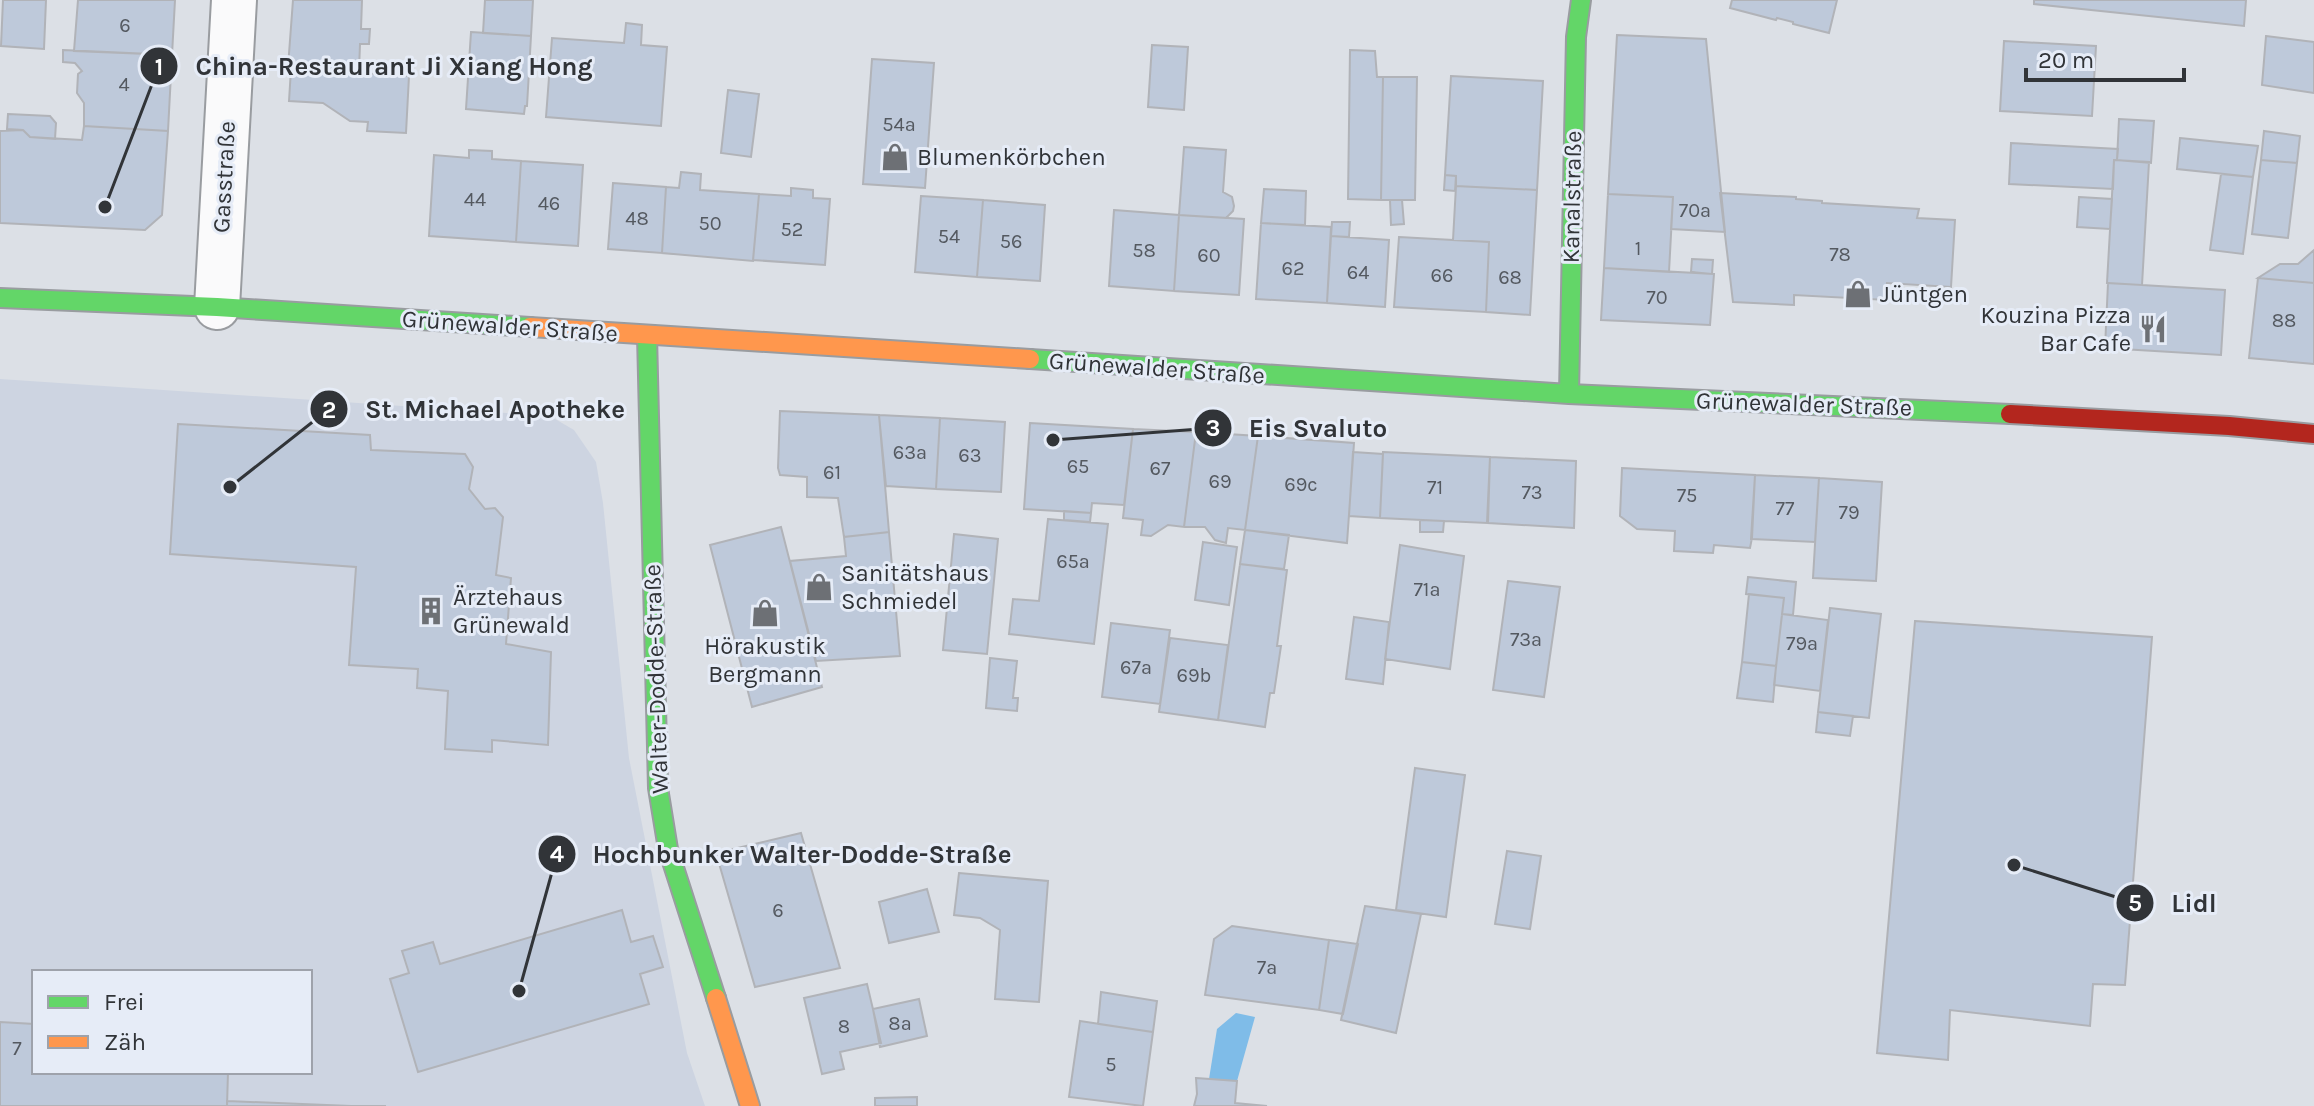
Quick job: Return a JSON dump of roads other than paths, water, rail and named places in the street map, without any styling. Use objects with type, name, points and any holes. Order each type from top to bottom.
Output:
[{"type":"main road","name":"Kanalstraße","points":[[1569,394],[1576,37],[1581,0]]},
{"type":"main road","name":"Grünewalder Straße","points":[[0,298],[217,307],[1569,394],[1964,411],[2229,426],[2314,434]]},
{"type":"main road","name":"Walter-Dodde-Straße","points":[[647,335],[658,788],[668,849],[750,1106]]},
{"type":"street","name":"Gasstraße","points":[[217,307],[234,0]]},
{"type":"water","points":[[1236,1013],[1255,1017],[1237,1081],[1209,1079],[1217,1029]]},
{"type":"place","name":"Blumenkörbchen","points":[[895,157]]},
{"type":"place","name":"China-Restaurant Ji Xiang Hong","points":[[105,207]]},
{"type":"place","name":"Jüntgen","points":[[1858,294]]},
{"type":"place","name":"Kouzina Pizza Bar Cafe","points":[[2153,329]]},
{"type":"place","name":"Eis Svaluto","points":[[1053,440]]},
{"type":"place","name":"St. Michael Apotheke","points":[[230,487]]},
{"type":"place","name":"Sanitätshaus Schmiedel","points":[[819,587]]},
{"type":"place","name":"Ärztehaus Grünewald","points":[[431,611]]},
{"type":"place","name":"Hörakustik Bergmann","points":[[765,613]]},
{"type":"place","name":"Lidl","points":[[2014,865]]},
{"type":"place","name":"Hochbunker Walter-Dodde-Straße","points":[[519,991]]}]
